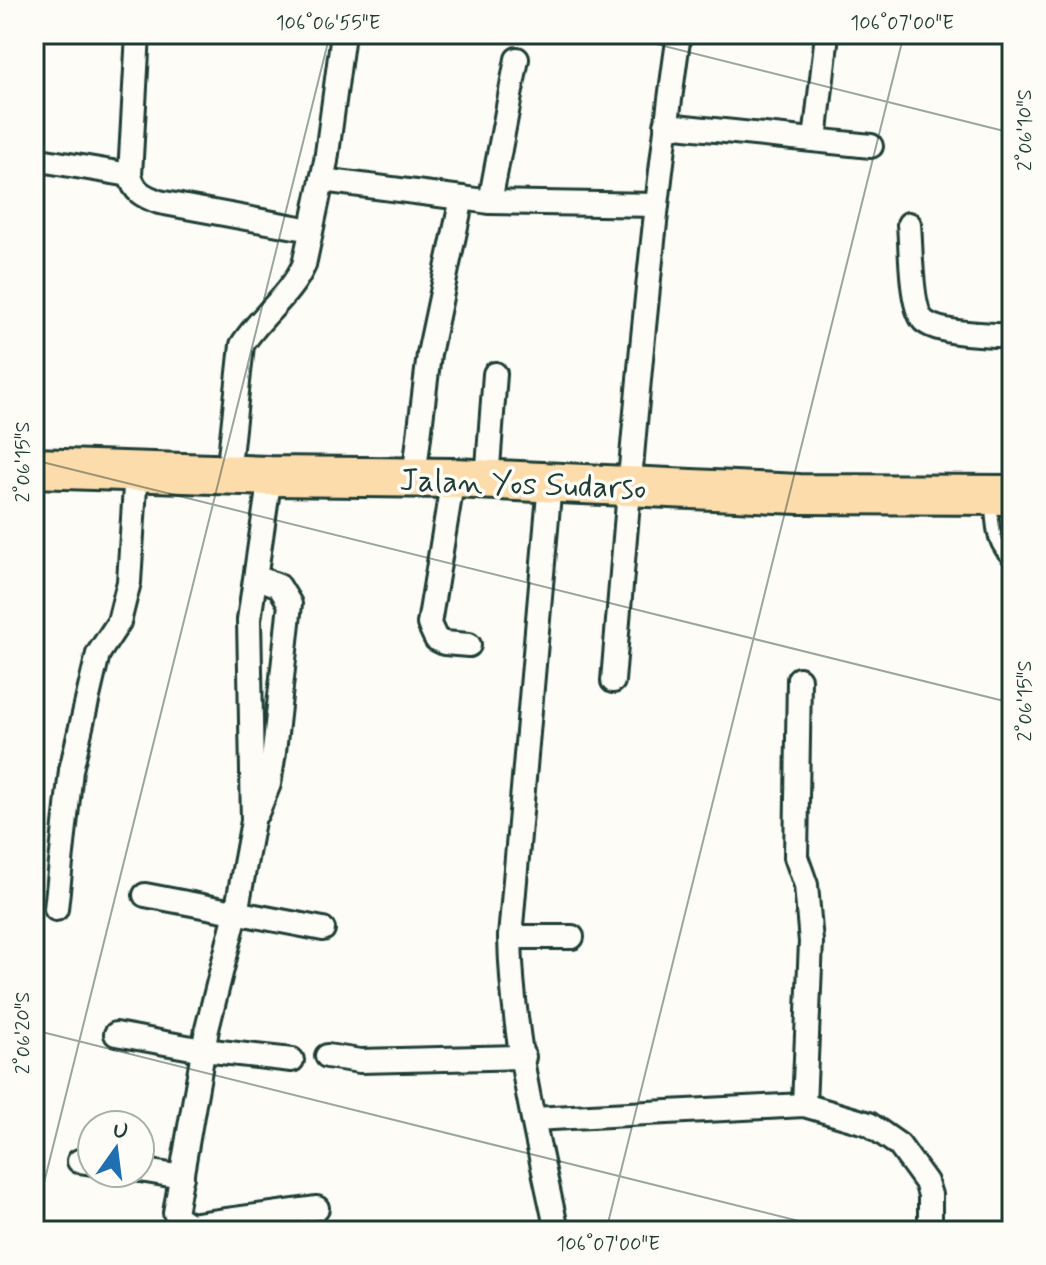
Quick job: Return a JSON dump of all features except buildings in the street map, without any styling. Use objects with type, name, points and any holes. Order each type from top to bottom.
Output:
[{"type":"highway","name":"Jalan Yos Sudarso","points":[[34,468],[470,479],[799,494],[1001,495]]},
{"type":"street","points":[[138,34],[130,175],[133,187],[159,202],[311,230]]},
{"type":"street","points":[[228,475],[242,345],[253,327],[297,280],[304,265],[322,180],[343,34]]},
{"type":"street","points":[[613,681],[657,205],[679,34]]},
{"type":"street","points":[[815,140],[827,34]]},
{"type":"street","points":[[490,202],[517,59]]},
{"type":"street","points":[[666,125],[871,146]]},
{"type":"street","points":[[34,159],[130,175]]},
{"type":"street","points":[[322,180],[490,202],[657,205]]},
{"type":"street","points":[[414,478],[429,354],[462,198]]},
{"type":"street","points":[[909,224],[919,316],[927,324],[943,329],[1012,336]]},
{"type":"street","points":[[469,645],[444,643],[436,639],[429,624],[470,479],[495,374]]},
{"type":"street","points":[[56,909],[71,770],[98,654],[119,622],[129,582],[136,471]]},
{"type":"street","points":[[270,476],[249,620],[253,821],[236,913],[203,1050],[175,1213],[190,1225],[317,1208]]},
{"type":"street","points":[[550,483],[510,937],[511,990],[533,1119],[557,1231]]},
{"type":"street","points":[[253,821],[269,784],[290,604],[279,586],[256,577]]},
{"type":"street","points":[[799,679],[796,857],[806,885],[811,942],[804,1105]]},
{"type":"street","points":[[145,895],[323,929]]},
{"type":"street","points":[[510,937],[572,937]]},
{"type":"street","points":[[116,1034],[203,1050],[292,1060]]},
{"type":"street","points":[[327,1056],[360,1061],[524,1057]]},
{"type":"street","points":[[533,1119],[804,1105],[869,1124],[899,1145],[926,1182],[930,1195],[930,1231]]},
{"type":"street","points":[[156,1173],[182,1177]]},
{"type":"lane","points":[[1001,495],[994,538],[1001,553],[1012,561]]}]
